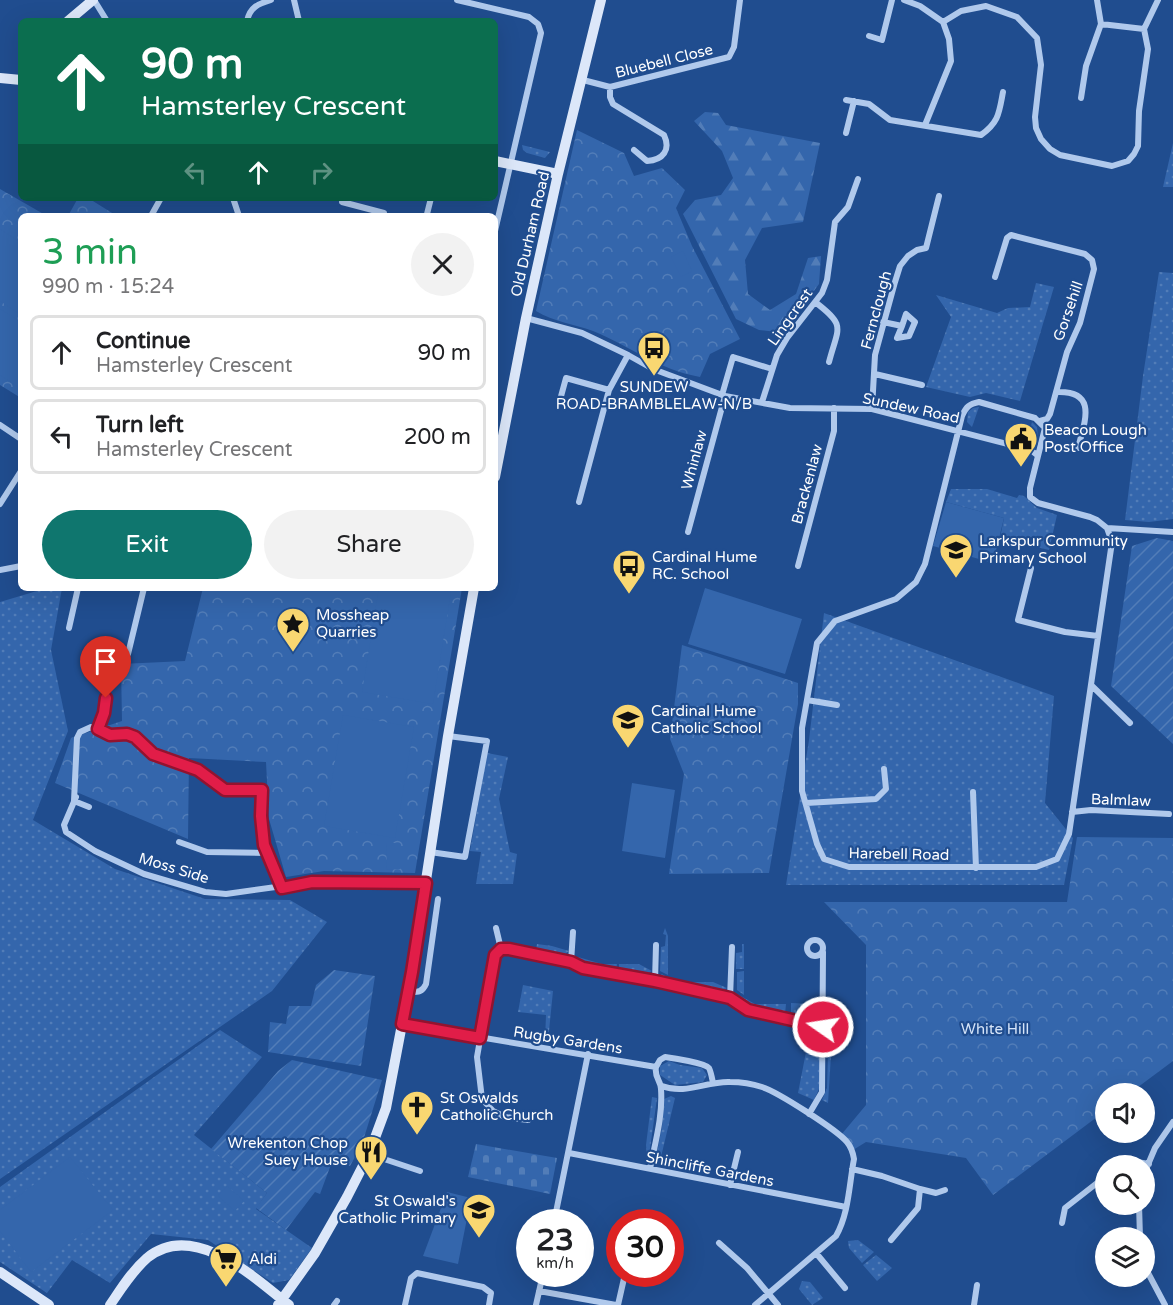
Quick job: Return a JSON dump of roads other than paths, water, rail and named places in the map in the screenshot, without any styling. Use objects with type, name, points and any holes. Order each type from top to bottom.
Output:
[{"type":"main road","points":[[72,18],[94,0]]},
{"type":"main road","name":"Old Durham Road","points":[[498,462],[526,318],[558,174],[601,0]]},
{"type":"main road","points":[[0,78],[18,80]]},
{"type":"main road","points":[[498,162],[558,174]]},
{"type":"main road","points":[[110,1305],[121,1288],[146,1259],[167,1248],[186,1245],[202,1248],[226,1258],[283,1303],[324,1237],[369,1154],[386,1108],[408,992],[473,591]]},
{"type":"main road","points":[[0,1272],[49,1305]]},
{"type":"street","points":[[94,0],[105,18]]},
{"type":"street","points":[[248,18],[257,4],[270,0]]},
{"type":"street","points":[[294,0],[298,18]]},
{"type":"street","points":[[457,0],[529,17],[538,24],[541,33],[498,219]]},
{"type":"street","name":"Bluebell Close","points":[[583,80],[610,87],[729,57],[734,47],[740,0]]},
{"type":"street","points":[[868,36],[882,40],[892,0]]},
{"type":"street","points":[[904,0],[920,6],[943,22],[949,39],[951,62],[925,124]]},
{"type":"street","points":[[1081,98],[1086,66],[1101,24],[1097,0]]},
{"type":"street","points":[[943,22],[961,11],[986,6],[1017,17],[1037,38],[1041,65],[1035,117],[1036,128],[1041,139],[1050,149],[1060,155],[1112,166],[1128,160],[1134,154],[1137,146],[1139,111],[1148,48],[1144,29],[1158,0]]},
{"type":"street","points":[[1101,24],[1144,29]]},
{"type":"street","points":[[610,87],[613,104],[664,135],[668,148],[664,154],[647,161],[634,150]]},
{"type":"street","points":[[846,100],[869,104],[891,120],[981,135],[998,118],[1004,92]]},
{"type":"street","points":[[846,133],[854,101]]},
{"type":"street","name":"Lingcrest","points":[[762,402],[772,369],[787,338],[822,294],[827,280],[836,222],[848,207],[858,179]]},
{"type":"street","name":"Fernclough","points":[[872,409],[875,355],[900,266],[908,256],[917,250],[926,248],[939,196]]},
{"type":"street","points":[[342,202],[384,213]]},
{"type":"street","name":"Gorsehill","points":[[995,277],[1007,238],[1011,235],[1085,254],[1092,260],[1094,269],[1080,323],[1067,351],[1047,419],[1040,421]]},
{"type":"street","points":[[815,302],[834,316],[838,326],[829,362]]},
{"type":"street","name":"Sundew Road","points":[[526,318],[582,333],[653,369],[723,395],[790,408],[872,409],[1032,450],[1037,455]]},
{"type":"street","points":[[883,322],[902,326]]},
{"type":"street","points":[[579,502],[609,390],[628,355]]},
{"type":"street","name":"Whinlaw","points":[[688,532],[733,357],[772,369]]},
{"type":"street","points":[[875,374],[922,385]]},
{"type":"street","points":[[560,400],[566,378],[609,390]]},
{"type":"street","points":[[1056,392],[1068,391],[1078,396],[1085,404],[1088,412],[1078,448]]},
{"type":"street","name":"Harebell Road","points":[[1040,421],[979,402],[971,403],[966,407],[925,564],[916,582],[896,599],[836,621],[817,643],[802,728],[802,790],[817,843],[824,859],[849,867],[1036,867],[1057,859],[1069,834],[1112,542],[1107,528]]},
{"type":"street","name":"Brackenlaw","points":[[798,566],[834,431],[834,408]]},
{"type":"street","points":[[1040,421],[1045,428],[1030,488],[1030,496],[1038,503],[1098,520],[1107,528],[1173,532]]},
{"type":"street","points":[[0,425],[18,437]]},
{"type":"street","points":[[0,504],[18,476]]},
{"type":"street","points":[[0,570],[18,567]]},
{"type":"street","points":[[1031,568],[1018,620],[1065,632],[1098,636]]},
{"type":"street","points":[[69,628],[77,591]]},
{"type":"street","points":[[128,654],[143,591]]},
{"type":"street","points":[[98,729],[104,713],[106,698],[107,656]]},
{"type":"street","points":[[1091,685],[1130,723]]},
{"type":"street","points":[[807,700],[837,705]]},
{"type":"street","points":[[89,807],[75,799],[75,786],[77,738],[80,732],[91,727],[110,735],[127,734],[135,737],[153,754],[198,770],[225,790],[262,790],[261,816],[264,845],[282,888]]},
{"type":"street","points":[[430,852],[465,856],[487,741],[448,736]]},
{"type":"street","points":[[806,803],[876,799],[886,789],[884,769]]},
{"type":"street","points":[[973,792],[976,867]]},
{"type":"street","name":"Moss Side","points":[[75,799],[64,825],[66,832],[95,851],[144,874],[205,892],[226,894],[312,882],[426,883]]},
{"type":"street","name":"Balmlaw","points":[[1072,812],[1091,810],[1169,814]]},
{"type":"street","points":[[179,842],[207,852],[267,853]]},
{"type":"street","points":[[408,992],[419,992],[426,984],[438,899]]},
{"type":"street","points":[[496,928],[501,949]]},
{"type":"street","points":[[571,962],[573,932]]},
{"type":"street","points":[[655,981],[656,945]]},
{"type":"street","points":[[730,998],[732,947]]},
{"type":"street","points":[[528,1120],[505,1117],[493,1111],[482,1099],[477,1057],[495,955],[501,949],[571,962],[583,968],[730,998],[748,1010],[823,1027]]},
{"type":"street","points":[[809,1114],[822,1092],[823,952]]},
{"type":"street","name":"Rugby Gardens","points":[[402,1024],[656,1067],[665,1057],[684,1062],[704,1063],[709,1068],[713,1083]]},
{"type":"street","points":[[557,1209],[588,1054]]},
{"type":"street","points":[[650,1169],[658,1129],[662,1086],[656,1077],[656,1067]]},
{"type":"street","points":[[662,1086],[683,1089],[731,1082],[763,1087],[809,1114],[847,1141],[851,1147],[854,1159],[846,1208],[842,1225],[836,1236],[755,1305]]},
{"type":"street","points":[[1152,1155],[1173,1122]]},
{"type":"street","points":[[730,1185],[738,1152]]},
{"type":"street","name":"Shincliffe Gardens","points":[[569,1153],[846,1208]]},
{"type":"street","points":[[369,1154],[420,1171]]},
{"type":"street","points":[[852,1169],[936,1193],[945,1190]]},
{"type":"street","points":[[1062,1223],[1065,1208],[1095,1185]]},
{"type":"street","points":[[891,1240],[918,1208],[920,1189]]},
{"type":"street","points":[[719,1242],[747,1268],[778,1305]]},
{"type":"street","points":[[816,1252],[845,1288]]},
{"type":"street","points":[[405,1305],[411,1278],[417,1273],[483,1287],[491,1293],[489,1305]]},
{"type":"street","points":[[974,1305],[977,1285]]},
{"type":"street","points":[[1155,1286],[1165,1305],[1173,1299]]},
{"type":"street","points":[[536,1305],[540,1287]]},
{"type":"street","points":[[539,1291],[617,1305],[622,1287]]},
{"type":"place","name":"SUNDEW ROAD-BRAMBLELAW-N/B","points":[[654,377]]},
{"type":"place","name":"Beacon Lough Post Office","points":[[1021,468]]},
{"type":"place","name":"Larkspur Community Primary School","points":[[956,579]]},
{"type":"place","name":"Cardinal Hume RC. School","points":[[629,595]]},
{"type":"place","name":"Mossheap Quarries","points":[[293,653]]},
{"type":"place","name":"Cardinal Hume Catholic School","points":[[628,749]]},
{"type":"place","name":"St Oswalds Catholic Church","points":[[417,1136]]},
{"type":"place","name":"Wrekenton Chop Suey House","points":[[371,1181]]},
{"type":"place","name":"St Oswald's Catholic Primary","points":[[479,1239]]},
{"type":"place","name":"Aldi","points":[[226,1288]]},
{"type":"park label","name":"White Hill","points":[[995,1029]]}]
